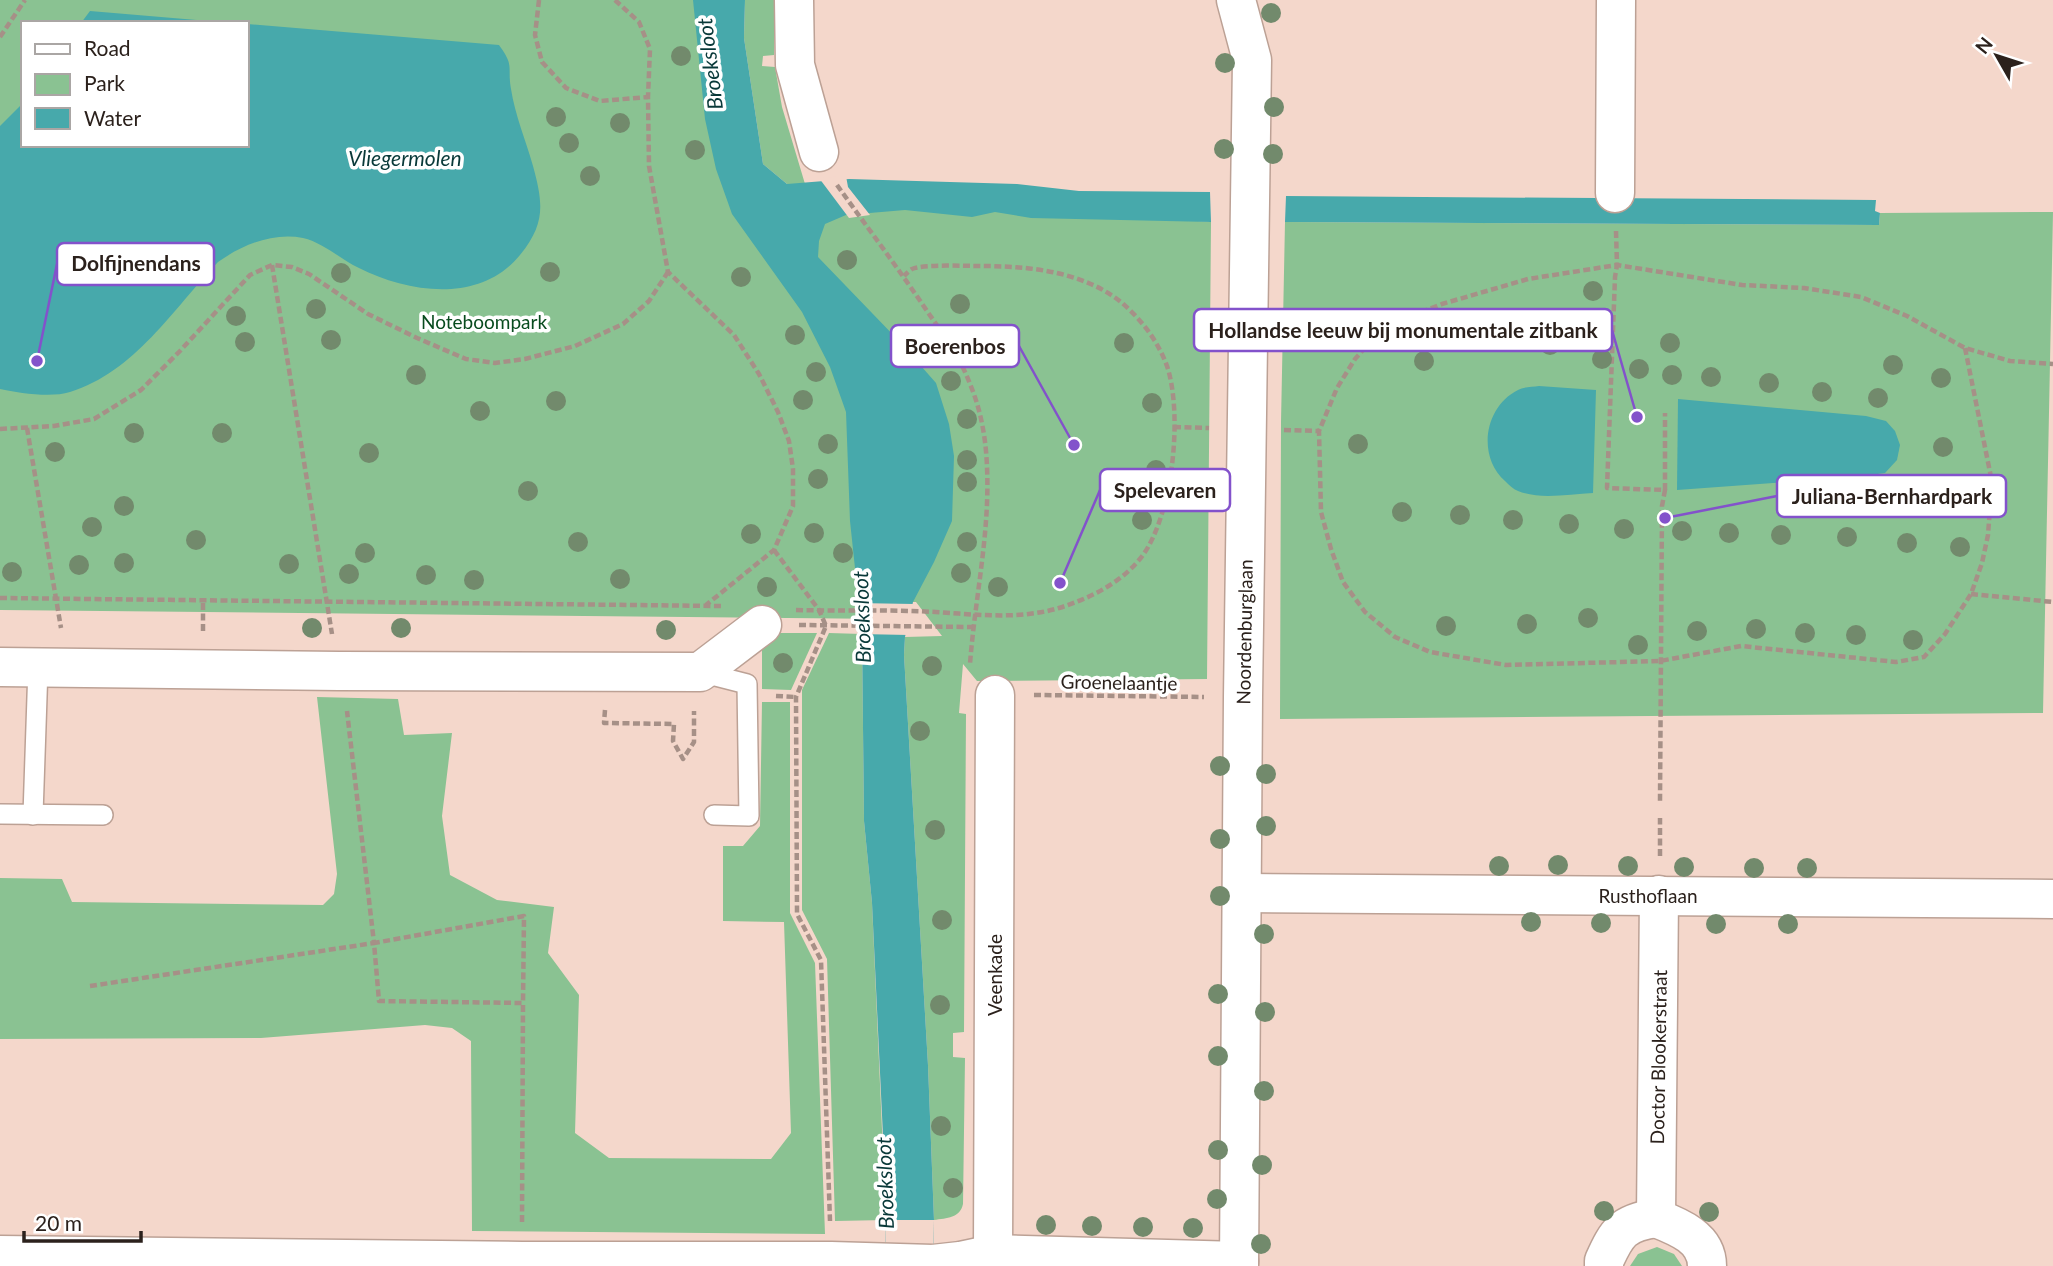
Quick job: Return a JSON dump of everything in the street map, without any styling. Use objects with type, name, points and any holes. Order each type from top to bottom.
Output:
[{"type":"street","points":[[794,0],[794,65],[825,165]]},
{"type":"street","name":"Noordenburglaan","points":[[1236,0],[1252,60],[1243,697],[1239,1264]]},
{"type":"street","points":[[1616,0],[1616,209]]},
{"type":"street","points":[[0,667],[700,672],[777,618]]},
{"type":"street","name":"Veenkade","points":[[962,1261],[995,695]]},
{"type":"street","name":"Rusthoflaan","points":[[1242,893],[2053,899]]},
{"type":"street","name":"Doctor Blookerstraat","points":[[1656,1218],[1659,895]]},
{"type":"street","points":[[1604,1266],[1611,1246],[1620,1232],[1638,1221],[1656,1218],[1679,1227],[1699,1241],[1707,1257],[1707,1266]]},
{"type":"street","points":[[0,1255],[522,1261],[1239,1264]]},
{"type":"lane","points":[[33,815],[54,667]]},
{"type":"lane","points":[[700,672],[747,684],[749,816],[715,815]]},
{"type":"lane","points":[[0,814],[103,815]]},
{"type":"path","points":[[0,37],[25,0]]},
{"type":"path","points":[[539,0],[535,35],[542,62],[566,88],[600,101],[648,97]]},
{"type":"path","points":[[615,0],[639,22],[650,49],[649,166],[668,272],[734,335],[760,374],[789,440],[793,469],[793,506],[774,550],[706,605]]},
{"type":"path","points":[[825,165],[954,350],[970,383],[981,415],[987,466],[987,512],[973,627],[841,625]]},
{"type":"path","points":[[1616,209],[1617,265],[1607,488],[1665,490]]},
{"type":"path","points":[[0,429],[54,426],[94,419],[141,390],[250,275],[272,265],[292,267],[309,274],[368,314],[417,338],[466,359],[495,363],[525,359],[575,346],[623,324],[649,300],[668,272]]},
{"type":"path","points":[[272,265],[326,601],[345,693],[379,1001],[523,1003]]},
{"type":"path","points":[[1965,348],[1992,482],[1988,535],[1971,594],[1945,634],[1924,657],[1896,662],[1741,646],[1660,661],[1506,665],[1430,652],[1395,637],[1365,611],[1343,582],[1331,549],[1321,512],[1318,431],[1337,388],[1355,359],[1371,341],[1394,323],[1442,304],[1528,279],[1617,265],[1742,285],[1804,288],[1861,297],[1907,316],[1965,348],[2010,361],[2053,364]]},
{"type":"path","points":[[777,618],[819,611],[1014,615],[1056,609],[1107,588],[1142,556],[1154,537],[1171,476],[1174,400],[1167,366],[1155,341],[1140,320],[1119,301],[1096,288],[1070,276],[1043,269],[944,266],[911,269],[904,276]]},
{"type":"path","points":[[1660,801],[1665,413]]},
{"type":"path","points":[[27,428],[56,599],[54,667]]},
{"type":"path","points":[[774,550],[827,626],[796,697],[797,914],[821,960],[831,1261]]},
{"type":"path","points":[[1971,594],[2053,602]]},
{"type":"path","points":[[0,598],[729,607]]},
{"type":"path","name":"Groenelaantje","points":[[995,695],[1243,697]]},
{"type":"path","points":[[604,710],[604,723],[674,724],[673,741],[683,759]]},
{"type":"path","points":[[90,986],[374,943],[524,916],[522,1261]]},
{"type":"green space","name":"Noteboompark","points":[[0,0],[707,0],[731,161],[866,381],[890,619],[0,610]]},
{"type":"green space","points":[[745,0],[775,0],[774,55],[763,56],[762,66],[775,67],[782,107],[805,184],[787,184],[763,164],[744,38]]},
{"type":"green space","points":[[995,206],[1211,222],[1207,679],[977,681],[963,664],[959,713],[966,714],[964,1032],[953,1033],[953,1057],[965,1058],[963,1204],[956,1215],[934,1220],[928,1065],[904,655],[905,637],[942,636],[916,602],[913,602],[804,248],[813,209]]},
{"type":"green space","points":[[2053,212],[2043,713],[1280,719],[1285,222],[1879,225],[1880,213]]},
{"type":"green space","points":[[762,633],[817,633],[791,690],[762,689]]},
{"type":"green space","points":[[829,633],[862,634],[864,821],[872,903],[886,1220],[835,1221],[827,959],[802,910],[802,690]]},
{"type":"green space","points":[[317,697],[398,699],[404,735],[452,733],[442,816],[450,875],[497,900],[554,907],[548,953],[579,995],[575,1133],[609,1158],[771,1159],[791,1133],[784,922],[723,921],[723,846],[743,846],[760,826],[762,702],[790,702],[790,913],[815,963],[825,1234],[472,1231],[471,1041],[452,1028],[425,1025],[261,1038],[0,1039],[0,878],[62,879],[72,902],[323,905],[334,894],[337,874]]},
{"type":"green space","points":[[1657,1247],[1674,1254],[1682,1266],[1630,1266],[1638,1254]]},
{"type":"water","name":"Broeksloot","points":[[693,0],[745,0],[744,38],[763,164],[787,184],[849,179],[1017,184],[1079,191],[1210,192],[1211,222],[1031,218],[995,212],[972,217],[905,210],[846,215],[825,224],[819,241],[818,257],[936,383],[949,424],[954,456],[952,521],[913,602],[904,655],[928,1065],[934,1220],[933,1266],[885,1266],[883,1136],[872,903],[864,821],[862,634],[850,521],[846,412],[830,367],[802,312],[732,214],[716,169],[705,119]]},
{"type":"water","points":[[90,11],[208,21],[82,21]]},
{"type":"water","name":"Vliegermolen","points":[[248,24],[499,45],[509,63],[513,99],[539,191],[540,212],[528,244],[504,271],[465,287],[421,288],[379,277],[303,238],[280,237],[258,241],[218,262],[152,337],[114,370],[93,383],[70,392],[54,395],[25,393],[0,389],[0,126],[21,105],[21,147],[248,147]]},
{"type":"water","points":[[1286,196],[1876,200],[1875,211],[1880,213],[1879,225],[1285,222]]},
{"type":"water","points":[[1539,386],[1596,390],[1593,493],[1555,496],[1527,494],[1513,488],[1496,471],[1490,459],[1488,432],[1498,408],[1520,389]]},
{"type":"water","points":[[1678,399],[1866,416],[1886,421],[1895,431],[1900,445],[1897,460],[1885,473],[1677,490]]},
{"type":"pier","points":[[846,176],[848,187],[870,215],[849,218],[819,178]]},
{"type":"pier","points":[[855,603],[914,604],[909,635],[859,634]]},
{"type":"pier","points":[[886,1220],[934,1220],[933,1266],[885,1266]]},
{"type":"place","name":"Dolfijnendans","points":[[37,361]]},
{"type":"place","name":"Hollandse leeuw bij monumentale zitbank","points":[[1637,417]]},
{"type":"place","name":"Boerenbos","points":[[1074,445]]},
{"type":"place","name":"Juliana-Bernhardpark","points":[[1665,518]]},
{"type":"place","name":"Spelevaren","points":[[1060,583]]}]
